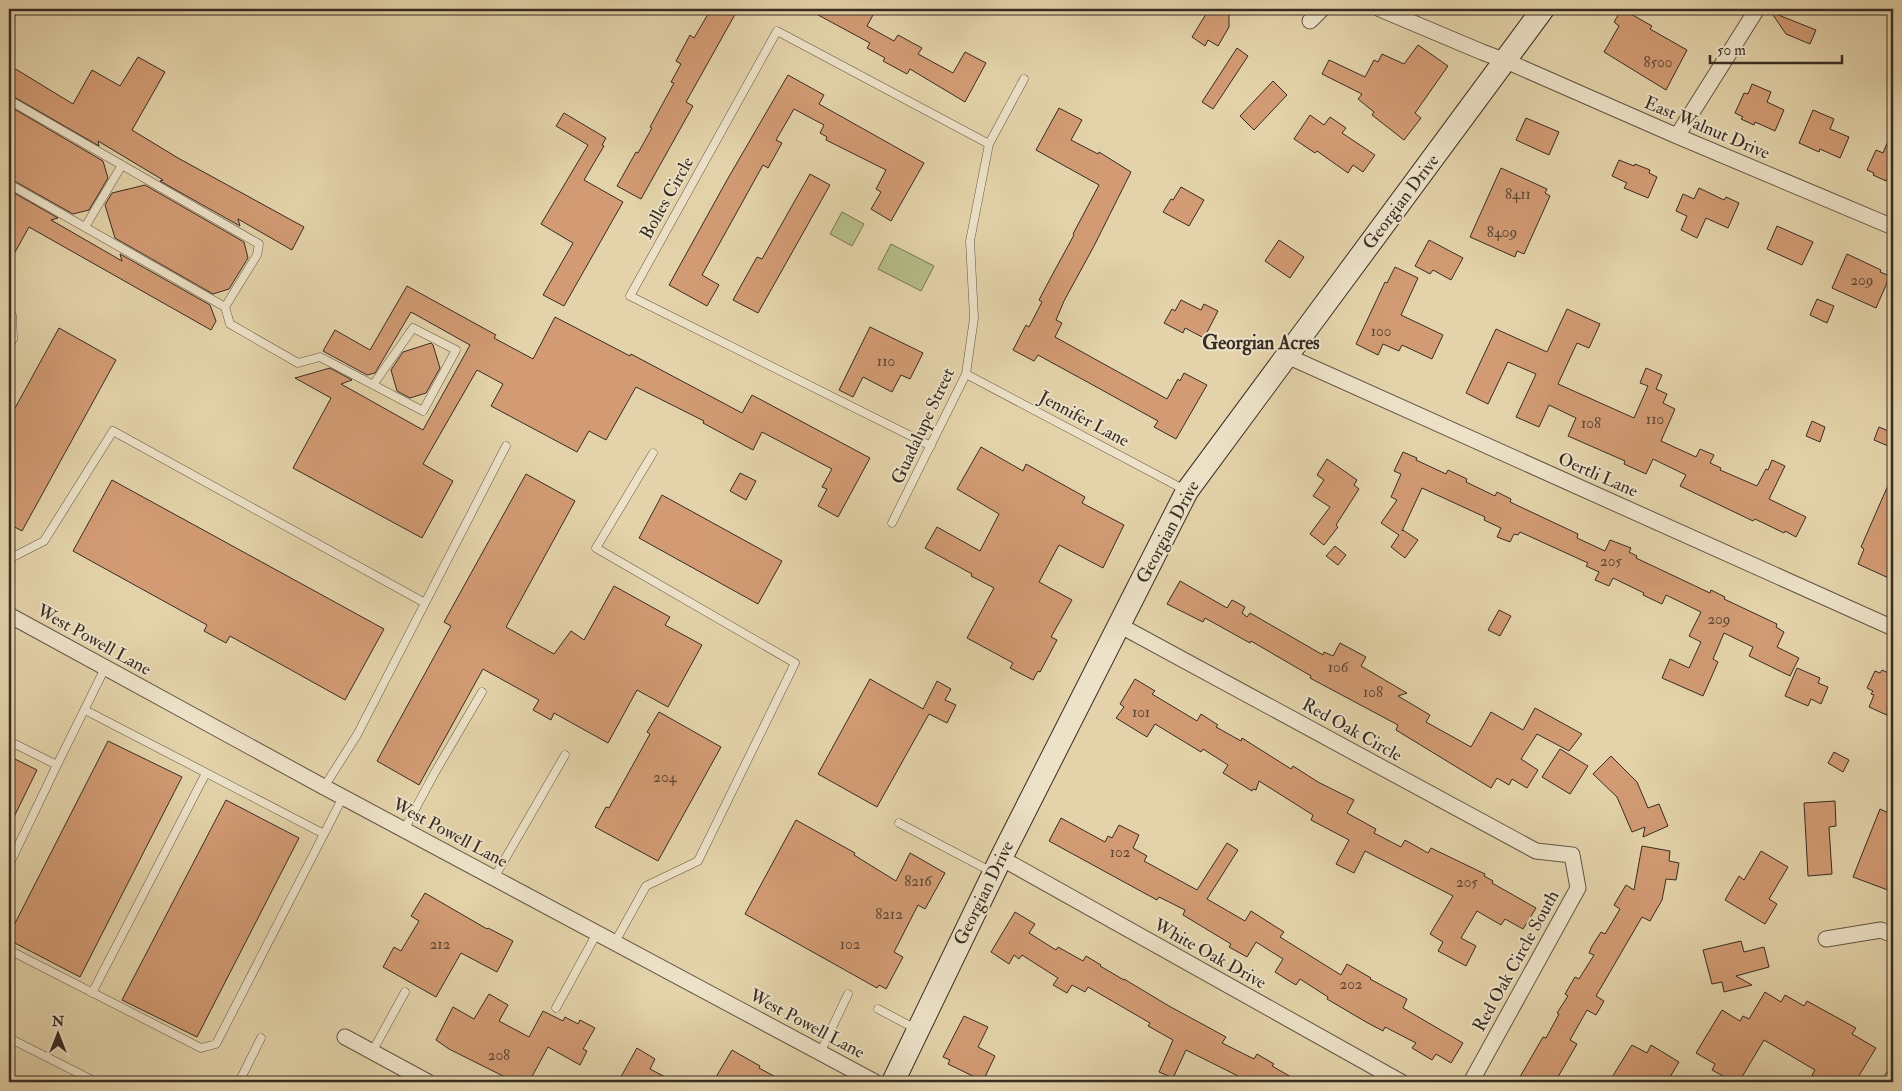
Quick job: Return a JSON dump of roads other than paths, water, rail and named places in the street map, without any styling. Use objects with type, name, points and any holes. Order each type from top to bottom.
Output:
[{"type":"street","points":[[1310,21],[1322,9]]},
{"type":"street","name":"East Walnut Drive","points":[[1380,9],[1506,61],[1893,228]]},
{"type":"street","name":"Georgian Drive","points":[[893,1082],[997,865],[1187,491],[1543,9]]},
{"type":"street","points":[[1677,136],[1757,9]]},
{"type":"street","name":"Oertli Lane","points":[[1287,356],[1893,628]]},
{"type":"street","name":"West Powell Lane","points":[[9,615],[324,787],[875,1082]]},
{"type":"street","name":"Red Oak Circle","points":[[1119,625],[1536,851],[1572,855]]},
{"type":"street","name":"Red Oak Circle South","points":[[1471,1082],[1578,888],[1572,855]]},
{"type":"street","name":"White Oak Drive","points":[[997,865],[1401,1082]]},
{"type":"street","points":[[1826,939],[1881,930],[1893,935]]},
{"type":"street","points":[[346,1037],[428,1082]]},
{"type":"street","points":[[1890,1082],[1893,1077]]},
{"type":"lane","points":[[9,18],[14,9]]},
{"type":"lane","name":"Bolles Circle","points":[[931,446],[630,296],[777,31],[989,144]]},
{"type":"lane","name":"Guadalupe Street","points":[[892,523],[966,374],[974,318],[970,241],[989,144],[1024,79]]},
{"type":"lane","points":[[9,100],[259,244],[257,255],[225,307]]},
{"type":"lane","points":[[85,227],[122,165]]},
{"type":"lane","points":[[9,184],[225,307],[230,324],[298,363],[320,357],[373,385],[423,411],[456,350],[413,328],[373,385]]},
{"type":"lane","points":[[9,313],[12,315],[13,339],[9,346]]},
{"type":"lane","name":"Jennifer Lane","points":[[966,374],[1187,491]]},
{"type":"lane","points":[[9,559],[44,541],[113,431],[425,603]]},
{"type":"lane","points":[[324,787],[357,735],[506,446]]},
{"type":"lane","points":[[615,942],[646,886],[698,860],[795,663],[596,548],[653,453]]},
{"type":"lane","points":[[9,865],[105,668]]},
{"type":"lane","points":[[404,830],[482,692]]},
{"type":"lane","points":[[85,710],[324,834]]},
{"type":"lane","points":[[9,741],[57,765]]},
{"type":"lane","points":[[494,878],[565,755]]},
{"type":"lane","points":[[92,993],[206,773]]},
{"type":"lane","points":[[9,950],[201,1048],[216,1044],[343,797]]},
{"type":"lane","points":[[899,823],[997,865]]},
{"type":"lane","points":[[556,1008],[597,933]]},
{"type":"lane","points":[[372,1052],[405,992]]},
{"type":"lane","points":[[820,1052],[848,994]]},
{"type":"lane","points":[[878,1009],[918,1030]]},
{"type":"lane","points":[[9,1038],[96,1082]]},
{"type":"lane","points":[[240,1082],[261,1038]]},
{"type":"district","name":"Georgian Acres","points":[[1261,343]]}]
